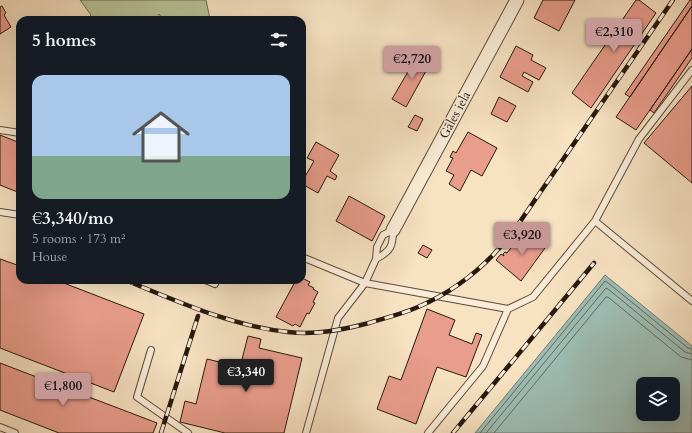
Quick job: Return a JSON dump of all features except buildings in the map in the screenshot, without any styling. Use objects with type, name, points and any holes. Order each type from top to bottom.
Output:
[{"type":"street","name":"Gāles iela","points":[[393,230],[518,0]]},
{"type":"lane","points":[[306,259],[366,283],[508,309],[533,297],[595,221],[639,139],[692,70]]},
{"type":"lane","points":[[0,130],[16,132]]},
{"type":"lane","points":[[0,212],[16,214]]},
{"type":"lane","points":[[595,221],[692,300]]},
{"type":"lane","points":[[306,433],[338,318],[366,283],[376,258],[377,247],[383,235],[393,230],[393,240],[387,253],[376,258]]},
{"type":"lane","points":[[428,433],[484,366],[508,309]]},
{"type":"lane","points":[[151,350],[137,397],[188,433]]},
{"type":"lane","points":[[0,427],[15,433]]},
{"type":"green space","points":[[80,0],[206,0],[209,16],[161,16],[159,14],[159,16],[90,16],[91,15]]},
{"type":"water","points":[[605,275],[692,346],[692,433],[475,433]]},
{"type":"railway","points":[[135,284],[205,312],[267,329],[298,333],[339,330],[359,326],[400,314],[449,291],[477,270],[494,254],[517,226],[673,0]]},
{"type":"railway","points":[[453,433],[594,263]]},
{"type":"railway","points":[[161,433],[198,316]]}]
